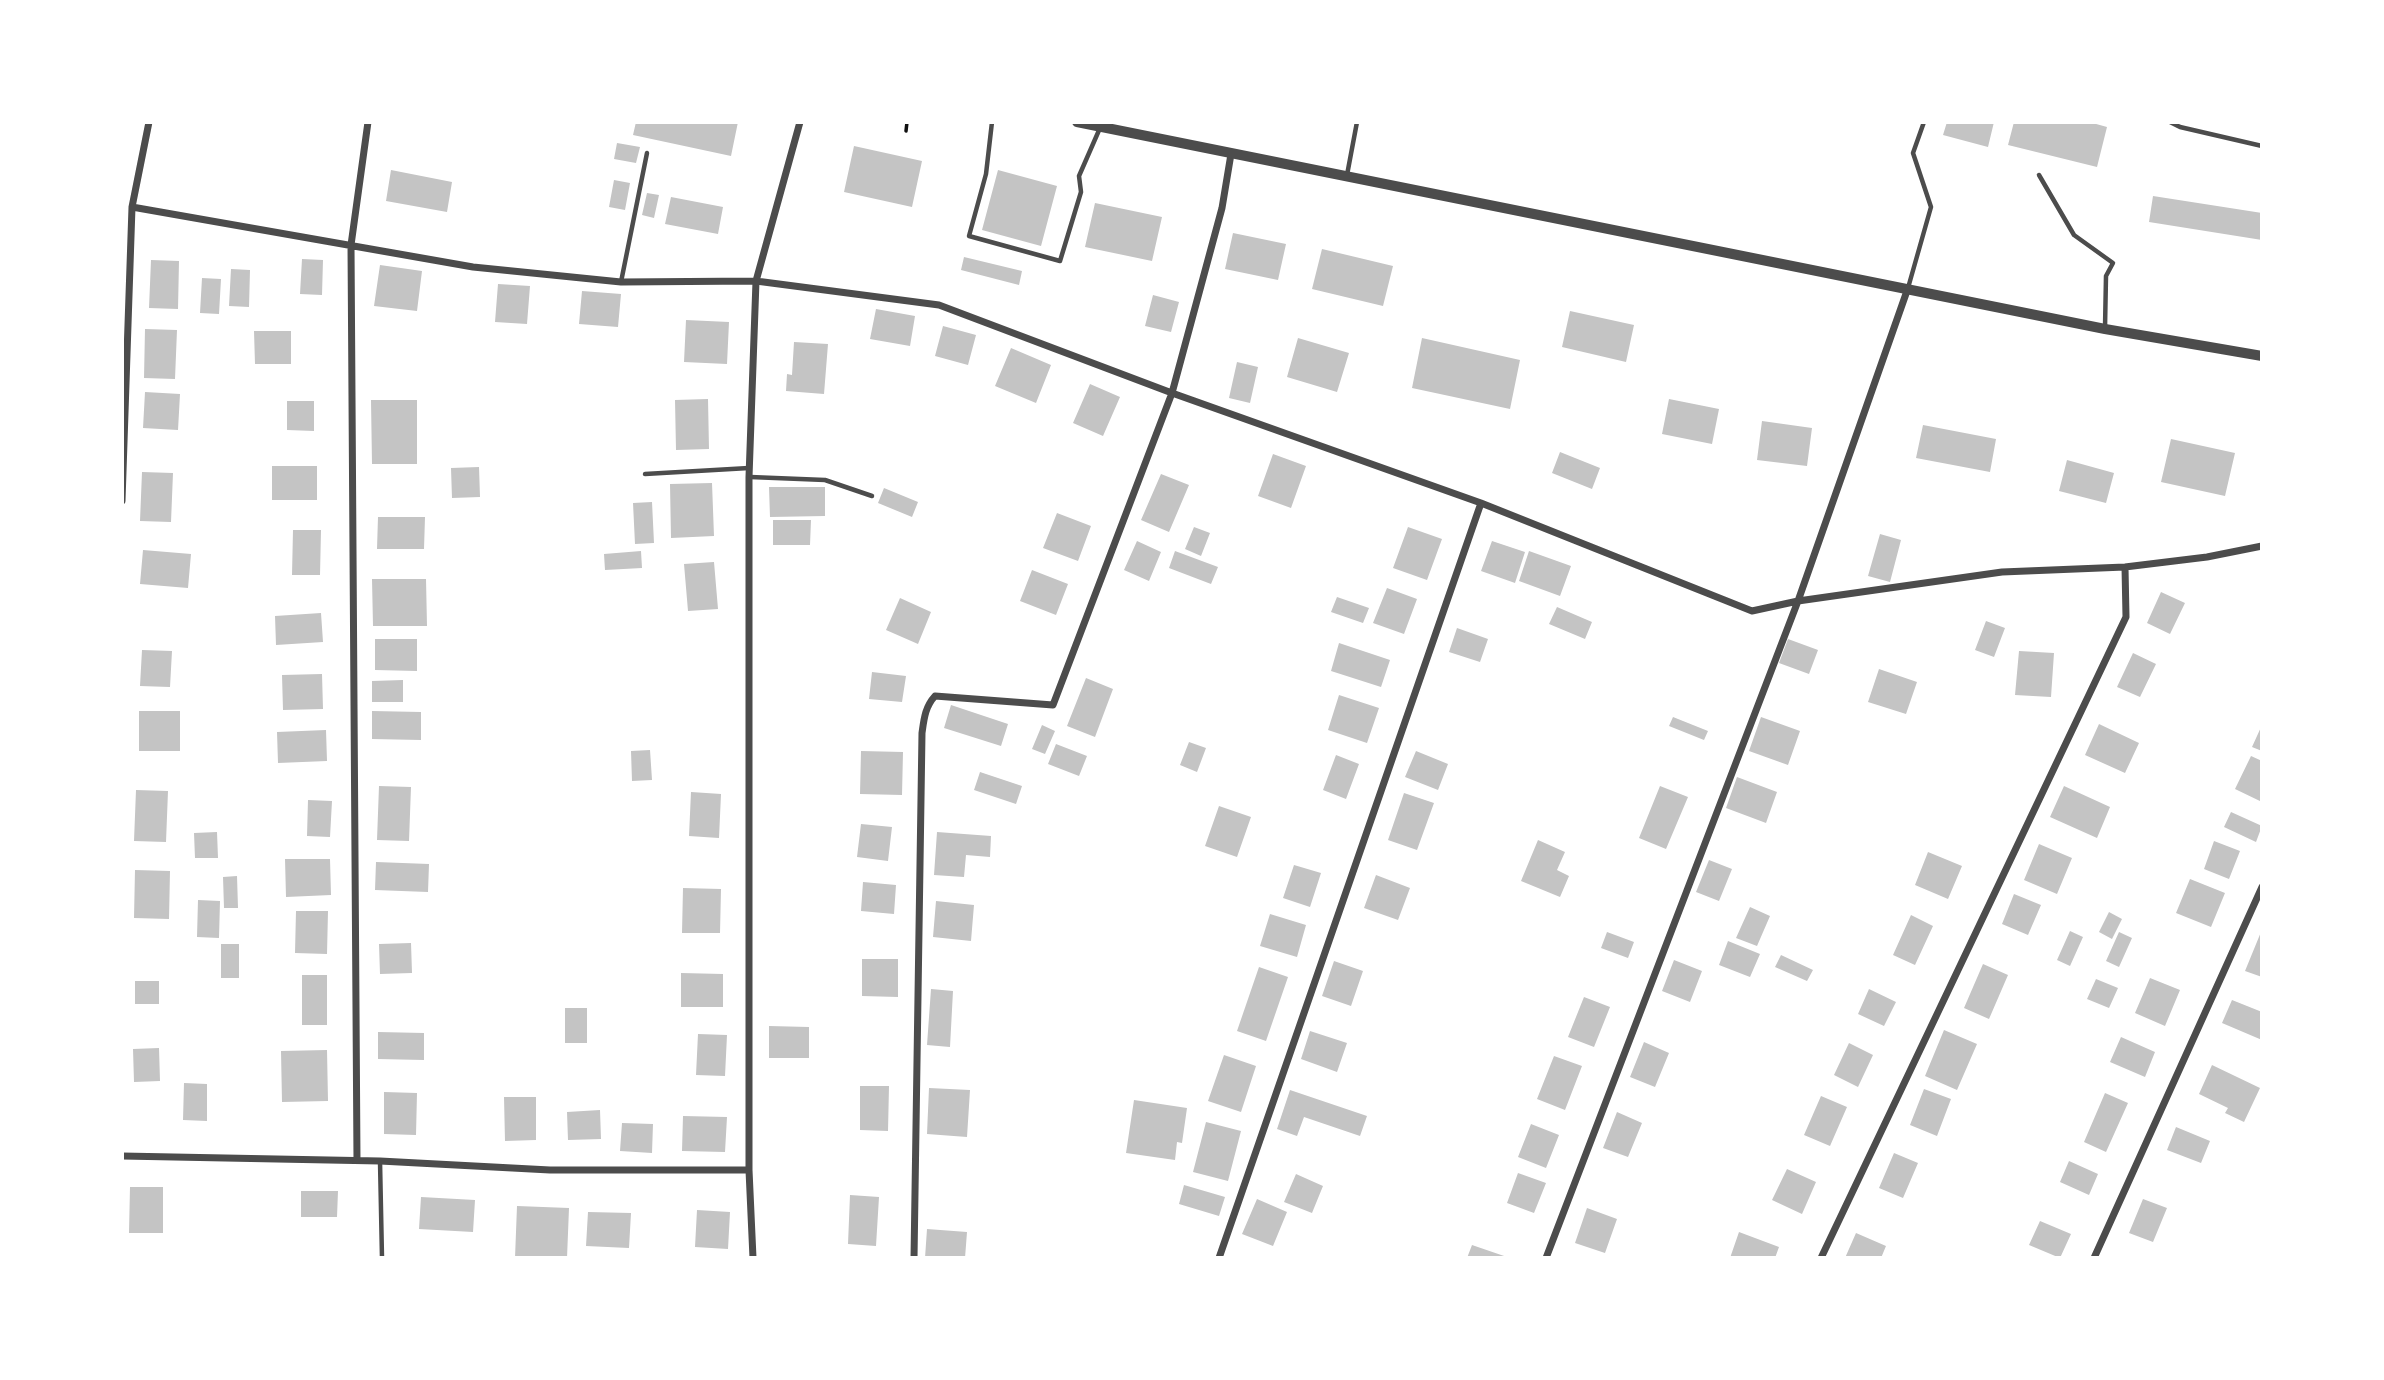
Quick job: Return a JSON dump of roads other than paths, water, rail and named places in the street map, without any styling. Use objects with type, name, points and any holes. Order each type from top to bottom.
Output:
[{"type":"street","points":[[122,501],[132,207],[149,122]]},
{"type":"street","points":[[357,1160],[351,245],[368,122]]},
{"type":"street","points":[[753,1258],[749,1170],[749,468],[755,281],[800,122]]},
{"type":"street","points":[[1077,122],[2105,329],[2262,356]]},
{"type":"street","points":[[914,1258],[922,747],[925,712],[935,696],[1053,705],[1172,393],[1222,208],[1231,154]]},
{"type":"street","points":[[132,207],[473,267],[621,282],[755,281],[939,305],[1172,393],[1481,503],[1752,611],[1798,601],[2002,572],[2125,567],[2207,557],[2262,546]]},
{"type":"street","points":[[1546,1258],[1798,601],[1908,288]]},
{"type":"street","points":[[1219,1258],[1481,503]]},
{"type":"street","points":[[1821,1258],[2126,617],[2125,567]]},
{"type":"street","points":[[2094,1258],[2262,887]]},
{"type":"street","points":[[122,1156],[357,1160],[550,1170],[749,1170]]},
{"type":"lane","points":[[992,122],[986,174],[969,236],[1060,261],[1081,191],[1079,176],[1100,128]]},
{"type":"lane","points":[[1347,176],[1357,122]]},
{"type":"lane","points":[[1908,288],[1931,207],[1913,153],[1924,122]]},
{"type":"lane","points":[[2170,122],[2180,127],[2262,146]]},
{"type":"lane","points":[[621,282],[647,153]]},
{"type":"lane","points":[[2039,175],[2074,235],[2113,263],[2106,276],[2105,329]]},
{"type":"lane","points":[[645,474],[749,468]]},
{"type":"lane","points":[[749,477],[825,480],[872,496]]},
{"type":"lane","points":[[380,1161],[382,1258]]}]
